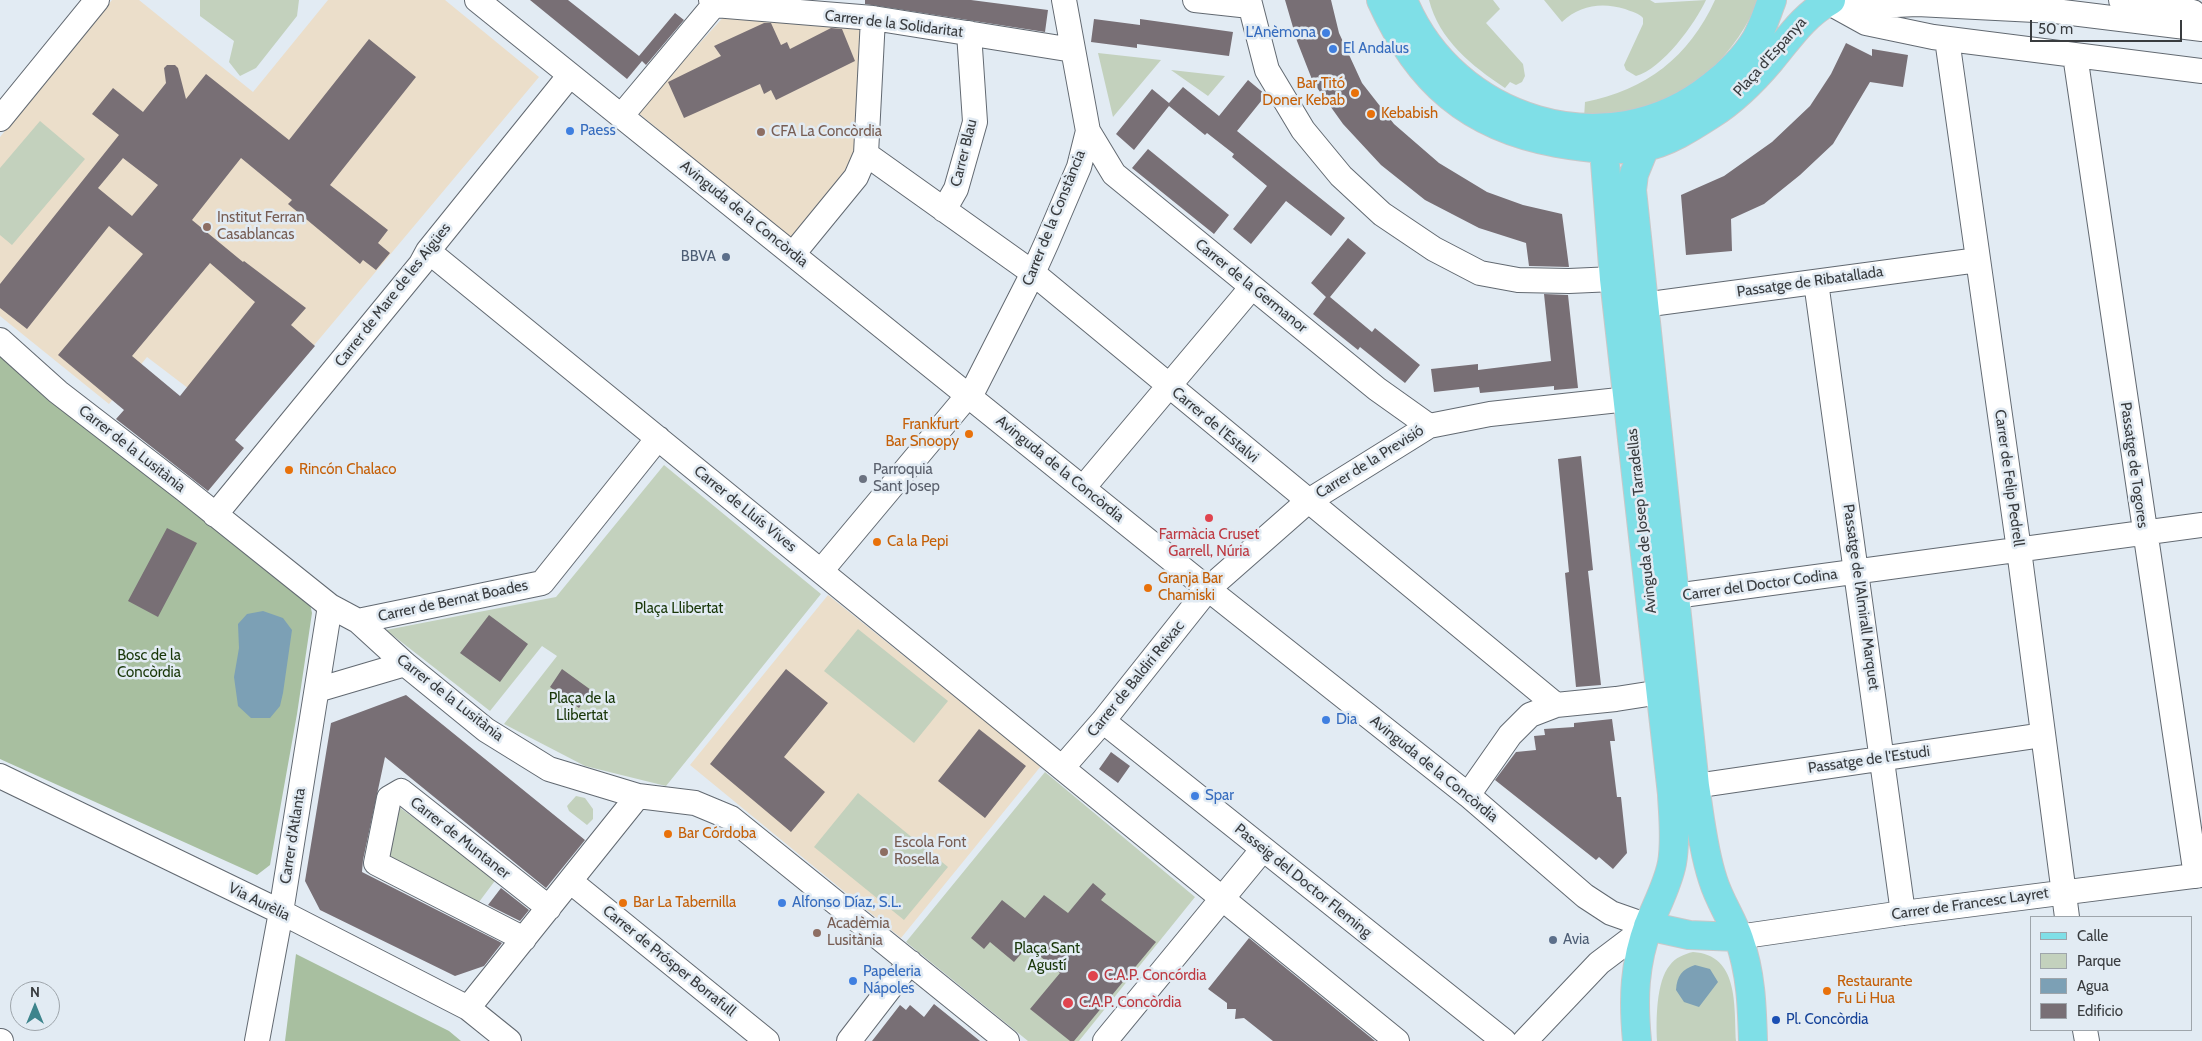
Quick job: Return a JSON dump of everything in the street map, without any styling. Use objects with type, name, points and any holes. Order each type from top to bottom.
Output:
[{"type":"main road","points":[[1381,0],[1395,29],[1412,56],[1440,87],[1468,111],[1512,132],[1571,146],[1604,149],[1618,133],[1638,136],[1704,92],[1728,72],[1755,40],[1768,9]]},
{"type":"main road","points":[[1403,0],[1419,32],[1436,57],[1457,78],[1498,106],[1520,116],[1556,125],[1638,136]]},
{"type":"main road","name":"Plaça d'Espanya","points":[[1638,136],[1674,136],[1712,114],[1733,99],[1754,80],[1804,19],[1826,0]]},
{"type":"main road","name":"Avinguda de Josep Tarradellas","points":[[1638,136],[1632,190],[1643,305],[1640,395],[1673,691],[1695,786],[1707,861],[1712,879],[1738,937],[1749,974],[1753,1041]]},
{"type":"main road","name":"Avinguda de Josep Tarradellas","points":[[1604,149],[1614,279],[1640,395],[1675,596],[1672,794],[1674,842],[1670,871],[1648,926],[1639,959],[1634,992],[1637,1041]]},
{"type":"main road","points":[[1648,926],[1689,935],[1738,937]]},
{"type":"street","points":[[0,119],[97,0]]},
{"type":"street","name":"Avinguda de la Concòrdia","points":[[477,0],[1208,589],[1468,795],[1585,896],[1612,913],[1648,926]]},
{"type":"street","name":"Carrer de la Constància","points":[[968,395],[975,387],[1034,274],[1078,167],[1088,131],[1064,0]]},
{"type":"street","points":[[1195,0],[1250,3],[1267,70],[1303,130],[1341,176],[1382,214],[1434,250],[1480,273],[1518,280],[1569,281],[1614,279]]},
{"type":"street","points":[[1826,0],[1874,6],[1918,4],[2091,14],[2202,29]]},
{"type":"street","points":[[1826,0],[1866,23],[1947,39],[2202,71]]},
{"type":"street","points":[[2121,0],[2202,14]]},
{"type":"street","points":[[622,115],[712,2]]},
{"type":"street","name":"Carrer de la Solidaritat","points":[[712,2],[873,18],[1073,50]]},
{"type":"street","points":[[2021,10],[2057,21],[2202,44]]},
{"type":"street","points":[[793,254],[856,177],[866,154],[873,18]]},
{"type":"street","name":"Carrer Blau","points":[[944,210],[956,190],[975,122],[969,33]]},
{"type":"street","name":"Carrer de Felip Pedrell","points":[[1947,39],[2019,550],[2067,916]]},
{"type":"street","name":"Passatge de Togores","points":[[2075,55],[2144,533],[2199,875]]},
{"type":"street","name":"Carrer de Mare de les Aigües","points":[[215,515],[421,264],[428,251],[570,75]]},
{"type":"street","name":"Carrer de la Germanor","points":[[1088,131],[1114,174],[1377,389],[1429,426]]},
{"type":"street","name":"Carrer de l'Estalvi","points":[[866,154],[1034,274],[1556,705]]},
{"type":"street","name":"Carrer de Lluís Vives","points":[[428,251],[1062,768]]},
{"type":"street","name":"Passatge de Ribatallada","points":[[1643,305],[1978,260]]},
{"type":"street","name":"Passatge de l'Almirall Marquet","points":[[1816,282],[1903,913]]},
{"type":"street","points":[[1083,488],[1252,287]]},
{"type":"street","name":"Carrer de la Lusitània","points":[[0,340],[58,392],[330,606],[358,621],[405,664],[486,730],[549,769],[638,796],[695,802],[730,818],[1007,1041]]},
{"type":"street","points":[[821,570],[968,395]]},
{"type":"street","name":"Carrer de la Previsió","points":[[1208,589],[1308,502],[1429,426],[1490,414],[1640,395]]},
{"type":"street","name":"Carrer de Bernat Boades","points":[[358,621],[542,583],[658,438]]},
{"type":"street","name":"Carrer del Doctor Codina","points":[[1675,596],[2202,525]]},
{"type":"street","name":"Carrer de Baldiri Reixac","points":[[1062,768],[1103,721],[1208,589]]},
{"type":"street","name":"Carrer d'Atlanta","points":[[257,1041],[330,606]]},
{"type":"street","points":[[317,690],[405,664]]},
{"type":"street","points":[[1468,795],[1510,736],[1530,716],[1556,705],[1673,691]]},
{"type":"street","name":"Passeig del Doctor Fleming","points":[[1103,721],[1504,1041]]},
{"type":"street","name":"Passatge de l'Estudi","points":[[1695,786],[2043,735]]},
{"type":"street","points":[[1062,768],[1397,1041]]},
{"type":"street","name":"Via Aurèlia","points":[[0,776],[280,912],[468,1008],[509,1041]]},
{"type":"street","name":"Carrer de Muntaner","points":[[524,939],[376,863],[389,798],[401,791],[549,908]]},
{"type":"street","points":[[468,1008],[638,796]]},
{"type":"street","points":[[1105,1041],[1263,849]]},
{"type":"street","name":"Carrer de Francesc Layret","points":[[1738,937],[1903,913],[2199,875]]},
{"type":"street","name":"Carrer de Prósper Borrafull","points":[[570,881],[767,1041]]},
{"type":"street","points":[[1526,1041],[1600,963],[1648,926]]},
{"type":"street","points":[[849,1041],[910,962]]},
{"type":"shaded area","name":"Institut Ferran Casablancas","points":[[112,0],[139,0],[253,92],[328,0],[445,0],[539,77],[243,430],[147,357],[109,404],[0,316],[0,137]]},
{"type":"shaded area","name":"CFA La Concòrdia","points":[[728,12],[866,24],[860,153],[796,242],[637,112]]},
{"type":"shaded area","name":"Escola Font Rosella","points":[[828,595],[1041,766],[901,938],[690,765]]},
{"type":"green space","points":[[200,0],[299,0],[297,16],[256,68],[240,76],[229,62],[234,41],[200,16]]},
{"type":"green space","points":[[1429,0],[1493,0],[1500,9],[1486,23],[1523,64],[1525,76],[1522,82],[1516,85],[1510,82],[1505,88],[1469,61],[1458,51],[1440,28]]},
{"type":"green space","points":[[1544,0],[1650,0],[1655,3],[1706,0],[1686,33],[1667,55],[1646,72],[1636,76],[1626,70],[1624,65],[1643,24],[1641,16],[1616,7],[1592,6],[1576,12],[1562,22]]},
{"type":"green space","points":[[1715,0],[1758,0],[1738,37],[1711,69],[1677,94],[1658,103],[1625,113],[1584,118],[1585,102],[1607,97],[1627,89],[1663,68],[1679,54],[1704,20]]},
{"type":"green space","points":[[1098,53],[1161,60],[1113,117]]},
{"type":"green space","points":[[1171,70],[1225,76],[1208,96]]},
{"type":"green space","points":[[40,121],[85,159],[12,245],[0,235],[0,168]]},
{"type":"green space","name":"Bosc de la Concòrdia","points":[[0,354],[310,604],[312,613],[297,714],[270,865],[257,875],[0,759]]},
{"type":"green space","name":"Plaça Llibertat","points":[[664,465],[821,594],[666,786],[585,766],[504,724],[557,656],[542,646],[490,711],[386,630],[556,597]]},
{"type":"green space","points":[[858,629],[948,701],[914,743],[824,671]]},
{"type":"green space","name":"Plaça Sant Agustí","points":[[1045,772],[1195,897],[1079,1041],[1028,1041],[906,942]]},
{"type":"green space","points":[[858,793],[948,867],[904,920],[814,847]]},
{"type":"green space","points":[[576,796],[585,798],[593,809],[593,819],[587,825],[569,811],[567,806]]},
{"type":"green space","points":[[399,807],[497,878],[476,906],[388,857]]},
{"type":"green space","points":[[1693,952],[1708,955],[1719,962],[1726,972],[1734,998],[1736,1041],[1657,1041],[1659,991],[1665,972],[1677,958]]},
{"type":"green space","points":[[296,954],[449,1031],[461,1041],[285,1041]]},
{"type":"water","points":[[263,611],[283,618],[292,630],[280,706],[270,718],[251,718],[238,706],[234,677],[239,648],[238,624],[247,614]]},
{"type":"water","points":[[1695,965],[1710,969],[1718,982],[1699,1007],[1684,1002],[1676,990],[1681,974]]},
{"type":"building","points":[[530,0],[568,0],[639,56],[675,13],[684,20],[646,65],[642,61],[627,79]]},
{"type":"building","points":[[865,0],[971,0],[1048,10],[1045,32],[865,4]]},
{"type":"building","points":[[1285,0],[1331,0],[1339,33],[1362,83],[1394,124],[1439,163],[1487,192],[1523,205],[1562,214],[1569,267],[1529,266],[1526,243],[1479,228],[1425,200],[1381,165],[1343,124],[1313,82],[1297,41]]},
{"type":"building","points":[[1094,19],[1140,25],[1140,19],[1233,32],[1229,56],[1137,44],[1137,48],[1091,42]]},
{"type":"building","points":[[764,23],[771,23],[781,45],[787,42],[790,49],[831,28],[842,29],[855,61],[776,100],[771,90],[764,94],[760,84],[684,118],[668,82],[721,56],[714,46]]},
{"type":"building","points":[[369,39],[416,77],[330,185],[388,230],[378,243],[390,253],[376,270],[363,260],[360,264],[288,204],[292,200],[241,158],[192,220],[243,262],[306,308],[291,325],[315,346],[235,440],[244,448],[208,491],[116,419],[124,410],[58,355],[143,254],[109,226],[27,329],[0,308],[0,284],[119,135],[92,114],[113,88],[143,112],[166,83],[164,68],[167,65],[175,65],[178,68],[186,99],[206,74],[289,140]],"holes":[[[123,158],[158,185],[132,216],[98,188]],[[210,263],[255,302],[180,396],[132,356]]]},
{"type":"building","points":[[1846,43],[1872,56],[1872,49],[1908,55],[1903,87],[1870,82],[1833,144],[1800,175],[1764,204],[1731,219],[1732,251],[1686,255],[1681,195],[1724,176],[1772,142],[1810,106],[1831,74]]},
{"type":"building","points":[[1248,80],[1266,95],[1237,131],[1345,218],[1331,236],[1286,201],[1251,244],[1233,229],[1267,186],[1232,157],[1234,154],[1207,133],[1205,135],[1169,106],[1134,150],[1116,134],[1152,89],[1169,103],[1183,87],[1219,116]]},
{"type":"building","points":[[1148,149],[1229,215],[1214,234],[1132,168]]},
{"type":"building","points":[[1348,238],[1366,253],[1330,297],[1372,332],[1375,328],[1420,365],[1405,383],[1360,347],[1358,350],[1313,314],[1326,297],[1311,283]]},
{"type":"building","points":[[1544,294],[1568,295],[1578,388],[1554,390],[1554,386],[1480,393],[1479,387],[1434,392],[1431,369],[1478,364],[1478,370],[1551,361]]},
{"type":"building","points":[[1581,456],[1593,570],[1588,571],[1601,685],[1576,687],[1565,573],[1569,572],[1558,459]]},
{"type":"building","points":[[167,528],[197,543],[158,617],[128,601]]},
{"type":"building","points":[[489,615],[528,644],[500,682],[460,653]]},
{"type":"building","points":[[562,669],[591,690],[579,708],[550,687]]},
{"type":"building","points":[[786,669],[828,703],[784,757],[825,792],[791,832],[710,764]]},
{"type":"building","points":[[406,695],[585,840],[546,888],[385,757],[362,872],[502,943],[484,966],[455,976],[320,910],[305,881],[331,723]]},
{"type":"building","points":[[1612,719],[1615,741],[1610,741],[1617,797],[1621,797],[1627,853],[1613,869],[1599,857],[1596,860],[1495,780],[1516,752],[1536,750],[1534,736],[1545,735],[1544,729],[1574,727],[1574,723]]},
{"type":"building","points":[[979,729],[1026,766],[985,818],[938,781]]},
{"type":"building","points":[[1111,752],[1130,766],[1118,783],[1099,769]]},
{"type":"building","points":[[1093,883],[1106,894],[1101,900],[1156,942],[1074,1041],[1070,1041],[1030,1009],[1060,973],[1028,946],[1014,962],[990,942],[984,949],[971,938],[1002,900],[1025,918],[1044,895],[1068,913]]},
{"type":"building","points":[[501,888],[529,910],[520,921],[488,905]]},
{"type":"building","points":[[1249,938],[1375,1041],[1273,1041],[1244,1018],[1235,1019],[1236,1009],[1227,1009],[1227,1003],[1208,989]]},
{"type":"building","points":[[934,1004],[980,1041],[872,1041],[900,1005],[906,1010],[910,1005],[924,1017]]},
{"type":"place","name":"L'Anèmona","points":[[1326,33]]},
{"type":"place","name":"El Andalus","points":[[1333,49]]},
{"type":"place","name":"Bar Titó Doner Kebab","points":[[1355,93]]},
{"type":"place","name":"Kebabish","points":[[1371,114]]},
{"type":"place","name":"Paess","points":[[570,131]]},
{"type":"place","name":"CFA La Concòrdia","points":[[761,132]]},
{"type":"place","name":"Institut Ferran Casablancas","points":[[207,227]]},
{"type":"place","name":"BBVA","points":[[726,257]]},
{"type":"place","name":"Frankfurt Bar Snoopy","points":[[969,434]]},
{"type":"place","name":"Rincón Chalaco","points":[[289,470]]},
{"type":"place","name":"Parroquia Sant Josep","points":[[863,479]]},
{"type":"place","name":"Farmàcia Cruset Garrell, Núria","points":[[1209,518]]},
{"type":"place","name":"Ca la Pepi","points":[[877,542]]},
{"type":"place","name":"Granja Bar Chamiski","points":[[1148,588]]},
{"type":"place","name":"Dia","points":[[1326,720]]},
{"type":"place","name":"Spar","points":[[1195,796]]},
{"type":"place","name":"Bar Córdoba","points":[[668,834]]},
{"type":"place","name":"Escola Font Rosella","points":[[884,852]]},
{"type":"place","name":"Bar La Tabernilla","points":[[623,903]]},
{"type":"place","name":"Alfonso Díaz, S.L.","points":[[782,903]]},
{"type":"place","name":"Acadèmia Lusitània","points":[[817,933]]},
{"type":"place","name":"Avia","points":[[1553,940]]},
{"type":"place","name":"C.A.P. Concórdia","points":[[1093,976]]},
{"type":"place","name":"Papeleria Nápoles","points":[[853,981]]},
{"type":"place","name":"Restaurante Fu Li Hua","points":[[1827,991]]},
{"type":"place","name":"C.A.P. Concòrdia","points":[[1068,1003]]},
{"type":"place","name":"Pl. Concòrdia","points":[[1776,1020]]},
{"type":"park label","name":"Plaça de la Llibertat","points":[[582,708]]}]
